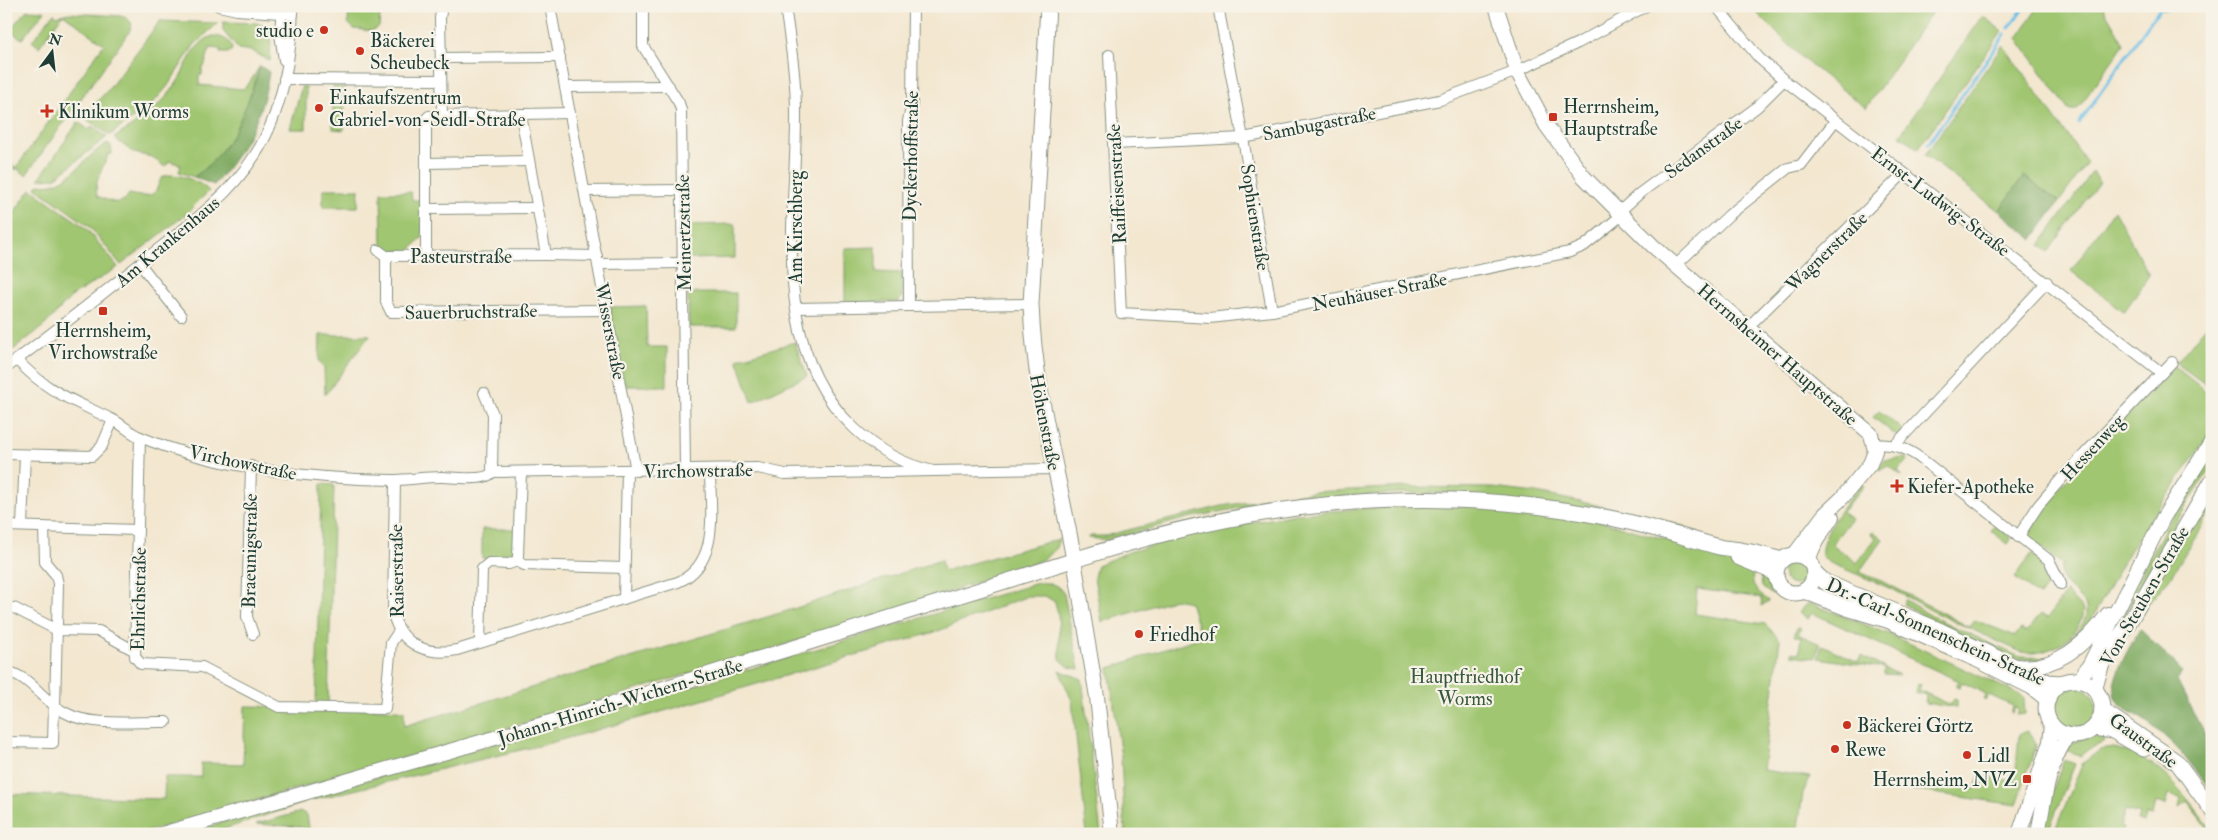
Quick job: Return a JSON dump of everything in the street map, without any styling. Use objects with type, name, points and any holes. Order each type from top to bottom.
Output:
[{"type":"main road","name":"Höhenstraße","points":[[1048,6],[1031,304],[1037,378],[1074,560]]},
{"type":"main road","name":"Dr.-Carl-Sonnenschein-Straße","points":[[1074,560],[1163,533],[1240,515],[1314,504],[1409,498],[1512,503],[1591,514],[1652,528],[1721,548],[1745,550],[1795,564],[1825,582],[1890,608],[2048,682],[2061,684]]},
{"type":"main road","name":"Dr.-Carl-Sonnenschein-Straße","points":[[1795,564],[1782,588],[1788,592],[1804,591],[1846,608],[1900,625],[2032,687],[2048,700]]},
{"type":"main road","points":[[1795,564],[1810,586],[1804,591]]},
{"type":"main road","name":"Von-Steuben-Straße","points":[[2061,684],[2079,680],[2095,689],[2101,699],[2102,710]]},
{"type":"main road","points":[[2061,684],[2052,691],[2048,700],[2047,715],[2052,725],[2058,731],[2069,736],[2081,735],[2094,728],[2102,710]]},
{"type":"main road","name":"Gaustraße","points":[[2102,710],[2177,762],[2212,810]]},
{"type":"main road","name":"Gaustraße","points":[[2094,728],[2112,731],[2149,752],[2201,796]]},
{"type":"street","points":[[218,6],[293,10]]},
{"type":"street","points":[[442,6],[440,18],[442,116]]},
{"type":"street","name":"Wisserstraße","points":[[550,6],[607,310],[632,471]]},
{"type":"street","name":"Meinertzstraße","points":[[643,6],[643,46],[682,110],[685,470]]},
{"type":"street","name":"Am Kirschberg","points":[[785,6],[792,55],[796,110],[791,241],[796,308],[809,361],[824,393],[835,408],[865,439],[907,464],[933,471],[1055,469]]},
{"type":"street","name":"Dyckerhoffstraße","points":[[909,306],[908,120],[912,105],[913,6]]},
{"type":"street","name":"Sophienstraße","points":[[1218,6],[1243,138],[1272,311]]},
{"type":"street","name":"Herrnsheimer Hauptstraße","points":[[1496,6],[1518,71],[1546,125],[1566,154],[1620,213],[1675,266],[1871,434],[1875,445]]},
{"type":"street","name":"Sambugastraße","points":[[1114,144],[1243,138],[1440,100],[1518,71],[1578,43],[1646,6]]},
{"type":"street","name":"Ernst-Ludwig-Straße","points":[[1716,6],[1759,58],[1784,80],[2162,373]]},
{"type":"street","name":"Am Krankenhaus","points":[[281,10],[280,34],[285,66]]},
{"type":"street","name":"Am Krankenhaus","points":[[6,368],[197,219],[242,175],[269,130],[284,79],[292,35],[293,10]]},
{"type":"street","name":"Raiffeisenstraße","points":[[1109,55],[1121,313]]},
{"type":"street","points":[[441,58],[560,57]]},
{"type":"street","points":[[284,79],[441,80]]},
{"type":"street","name":"Sedanstraße","points":[[1620,213],[1640,192],[1757,107],[1784,80]]},
{"type":"street","points":[[565,86],[669,86]]},
{"type":"street","points":[[426,256],[426,119],[429,116],[570,113]]},
{"type":"street","points":[[521,115],[546,255]]},
{"type":"street","points":[[1675,266],[1704,237],[1788,168],[1800,165],[1835,121]]},
{"type":"street","points":[[427,163],[529,161]]},
{"type":"street","name":"Wagnerstraße","points":[[1747,328],[1904,173]]},
{"type":"street","points":[[585,191],[682,190]]},
{"type":"street","points":[[427,209],[537,208]]},
{"type":"street","name":"Neuhäuser Straße","points":[[1121,313],[1203,318],[1272,311],[1570,252],[1584,246],[1620,213]]},
{"type":"street","name":"Pasteurstraße","points":[[382,253],[426,256],[546,255],[598,260],[684,263]]},
{"type":"street","name":"Sauerbruchstraße","points":[[382,253],[386,302],[391,312],[607,310]]},
{"type":"street","points":[[140,264],[181,316]]},
{"type":"street","points":[[1895,445],[2047,282]]},
{"type":"street","points":[[796,308],[1031,304]]},
{"type":"street","name":"Virchowstraße","points":[[18,360],[40,383],[62,397],[113,420],[140,437],[196,454],[251,466],[320,477],[395,480],[441,477],[485,478],[492,472],[758,468],[785,474],[933,471]]},
{"type":"street","name":"Hessenweg","points":[[2018,537],[2038,506],[2061,479],[2172,362]]},
{"type":"street","points":[[484,394],[492,414],[492,472]]},
{"type":"street","points":[[6,454],[92,456],[102,446],[113,420]]},
{"type":"street","name":"Ehrlichstraße","points":[[140,437],[136,660],[143,665],[202,667],[279,706],[385,709],[391,643],[399,631]]},
{"type":"street","name":"Von-Steuben-Straße","points":[[2079,680],[2090,664],[2163,518],[2212,441]]},
{"type":"street","points":[[1795,564],[1816,541],[1842,498],[1870,464],[1874,457],[1875,445],[1895,445],[1920,458],[2048,560],[2061,584]]},
{"type":"street","points":[[22,526],[24,455]]},
{"type":"street","name":"Braeunigstraße","points":[[251,466],[247,617],[252,634]]},
{"type":"street","name":"Raiserstraße","points":[[395,480],[392,614],[399,631],[414,645],[435,653],[457,650],[624,599],[685,578],[702,562],[709,543],[710,470]]},
{"type":"street","points":[[624,599],[624,568],[632,471]]},
{"type":"street","points":[[516,561],[521,472]]},
{"type":"street","name":"Von-Steuben-Straße","points":[[2095,689],[2109,650],[2129,623],[2212,480]]},
{"type":"street","points":[[6,526],[138,530]]},
{"type":"street","points":[[6,742],[53,743],[58,584],[56,575],[45,562],[44,527]]},
{"type":"street","name":"Johann-Hinrich-Wichern-Straße","points":[[162,834],[625,701],[1074,560]]},
{"type":"street","name":"Höhenstraße","points":[[1074,560],[1094,679],[1112,834]]},
{"type":"street","points":[[480,642],[482,569],[489,563],[509,564],[516,561],[524,565],[624,568]]},
{"type":"street","name":"Von-Steuben-Straße","points":[[2017,666],[2042,666],[2068,654],[2100,625],[2124,594]]},
{"type":"street","points":[[6,608],[14,608],[57,630],[99,631],[136,651]]},
{"type":"street","points":[[6,671],[24,679],[54,706],[65,713],[84,719],[166,722]]},
{"type":"street","points":[[2019,834],[2051,738],[2052,725]]},
{"type":"street","points":[[2038,834],[2049,782],[2061,749],[2069,736]]},
{"type":"green space","points":[[349,6],[381,6],[379,27],[372,31],[354,29],[348,23]]},
{"type":"green space","points":[[1750,6],[1936,6],[1866,108],[1803,59]]},
{"type":"green space","points":[[2039,6],[2102,6],[2124,44],[2077,110],[2069,110],[2017,38]]},
{"type":"green space","points":[[27,10],[45,11],[22,39],[9,30]]},
{"type":"green space","points":[[54,13],[56,16],[63,14],[39,47],[32,41]]},
{"type":"green space","points":[[63,14],[120,16],[127,18],[132,24],[129,32],[26,175],[16,168],[104,44]]},
{"type":"green space","points":[[1983,16],[2002,31],[1918,149],[1900,135]]},
{"type":"green space","points":[[160,21],[218,23],[194,45],[167,87],[151,105],[110,135],[83,117],[108,90]]},
{"type":"green space","points":[[223,22],[257,23],[266,27],[271,37],[270,61],[252,51],[238,49],[223,31]]},
{"type":"green space","points":[[213,36],[226,40],[232,47],[232,50],[228,53],[220,53],[220,49],[210,48],[202,68],[202,75],[199,75],[199,85],[243,89],[260,66],[243,113],[228,142],[219,155],[194,177],[179,172],[181,165],[169,161],[165,167],[152,157],[134,153],[114,138],[149,113],[165,98],[178,81],[196,48]]},
{"type":"green space","points":[[2003,45],[2087,163],[2059,202],[2024,176],[1999,211],[1925,155]]},
{"type":"green space","points":[[260,66],[269,72],[266,88],[257,119],[243,146],[214,185],[194,177],[207,167],[228,142],[243,113]]},
{"type":"green space","points":[[302,86],[306,87],[306,129],[290,129]]},
{"type":"green space","points":[[333,87],[345,87],[344,130],[333,129]]},
{"type":"green space","points":[[78,122],[89,130],[92,126],[107,137],[55,178],[39,179]]},
{"type":"green space","points":[[108,143],[111,146],[112,154],[108,154],[98,179],[97,196],[119,202],[129,194],[148,196],[153,194],[161,179],[170,175],[189,179],[201,184],[209,191],[185,215],[121,265],[89,226],[36,188],[39,184],[59,182],[68,177]]},
{"type":"green space","points":[[6,161],[16,168],[15,170],[6,164]]},
{"type":"green space","points":[[2093,171],[2099,182],[2048,252],[2040,245]]},
{"type":"green space","points":[[2024,176],[2059,202],[2033,239],[1999,211]]},
{"type":"green space","points":[[31,189],[86,228],[118,267],[71,297],[45,325],[13,350],[6,343],[6,223]]},
{"type":"green space","points":[[323,189],[359,189],[358,207],[323,207]]},
{"type":"green space","points":[[381,192],[411,192],[412,200],[423,200],[423,237],[409,251],[387,251],[382,246]]},
{"type":"green space","points":[[2114,210],[2149,275],[2124,312],[2071,271]]},
{"type":"green space","points":[[735,224],[735,258],[688,259],[688,225]]},
{"type":"green space","points":[[876,247],[876,272],[902,273],[902,297],[898,302],[845,303],[845,248]]},
{"type":"green space","points":[[688,293],[736,293],[736,327],[689,327]]},
{"type":"green space","points":[[646,306],[647,347],[667,347],[667,386],[624,386],[610,307]]},
{"type":"green space","points":[[2212,319],[2212,389],[2176,363]]},
{"type":"green space","points":[[320,335],[370,335],[325,395],[324,368],[319,361]]},
{"type":"green space","points":[[795,342],[807,376],[752,402],[737,359]]},
{"type":"green space","points":[[2174,366],[2212,396],[2212,431],[2129,551],[2079,639],[2059,651],[2081,626],[2086,614],[2086,607],[2062,577],[2062,564],[2027,536],[2041,507]]},
{"type":"green space","points":[[1879,411],[1904,431],[1898,437],[1873,417]]},
{"type":"green space","points":[[2212,452],[2212,465],[2165,540],[2099,663],[2137,581],[2180,503]]},
{"type":"green space","points":[[1908,459],[1898,471],[1902,476],[1889,466],[1880,471],[1878,469],[1885,460]]},
{"type":"green space","points":[[321,484],[334,485],[328,705],[316,705]]},
{"type":"green space","points":[[1861,484],[1864,486],[1842,512],[1851,519],[1832,544],[1857,563],[1876,538],[1871,534],[1873,531],[1883,539],[1859,572],[1886,583],[1969,627],[1975,620],[2015,636],[2021,629],[2027,632],[2041,614],[2047,618],[2066,592],[2083,610],[2081,620],[2076,629],[2061,644],[2051,649],[2031,653],[2021,652],[1938,614],[1894,590],[1828,562],[1822,556],[1825,537],[1842,508]]},
{"type":"green space","points":[[2212,485],[2212,509],[2170,578],[2135,619]]},
{"type":"green space","points":[[1407,487],[1493,488],[1536,493],[1606,507],[1686,527],[1685,530],[1458,493],[1404,493],[1313,498],[1255,505],[1188,518],[1108,540],[1088,538],[1091,536],[1105,536],[1222,506],[1313,492]]},
{"type":"green space","name":"Hauptfriedhof Worms","points":[[1464,505],[1600,521],[1722,555],[1754,567],[1754,587],[1769,601],[1761,606],[1762,598],[1697,589],[1695,614],[1765,624],[1780,640],[1763,770],[1810,777],[1803,793],[1797,834],[1125,834],[1121,757],[1109,668],[1201,637],[1190,602],[1175,599],[1102,622],[1094,577],[1097,565],[1129,552],[1193,534],[1296,514],[1371,508]]},
{"type":"green space","points":[[1997,523],[2011,539],[2008,544],[1991,531]]},
{"type":"green space","points":[[482,529],[516,529],[515,553],[510,559],[482,558]]},
{"type":"green space","points":[[1059,539],[1055,550],[1040,561],[863,621],[583,706],[139,834],[6,834],[6,794],[164,799],[165,777],[201,777],[201,763],[243,764],[245,706],[404,711],[404,726],[787,611],[941,560],[943,571]]},
{"type":"green space","points":[[2032,553],[2051,567],[2047,573],[2052,578],[2039,596],[2015,578]]},
{"type":"green space","points":[[1796,559],[1805,563],[1809,572],[1805,581],[1796,585],[1787,581],[1783,572],[1787,563]]},
{"type":"green space","points":[[1760,570],[1771,581],[1773,587],[1772,595],[1762,587]]},
{"type":"green space","points":[[1038,583],[1053,584],[1064,594],[1079,669],[1069,667],[1060,659],[1058,613],[1055,602],[1045,596],[1028,596],[938,631],[668,710],[550,743],[312,800],[315,795],[595,715]]},
{"type":"green space","points":[[1905,600],[1935,618],[2018,656],[2050,660],[2018,660],[1929,620],[1903,604]]},
{"type":"green space","points":[[1806,604],[1812,604],[1889,634],[2020,695],[2024,699],[2025,714],[2016,715],[2019,709],[2015,707],[2011,713],[2013,706],[1989,695],[1985,701],[1986,694],[1962,682],[1959,688],[1956,687],[1959,681],[1812,613],[1808,619],[1799,612]]},
{"type":"green space","points":[[1797,627],[1801,628],[1798,634],[1820,644],[1815,658],[1792,655],[1792,652],[1799,653],[1801,637],[1794,636]]},
{"type":"green space","points":[[2140,629],[2182,671],[2177,681],[2212,749],[2212,793],[2190,762],[2173,744],[2154,727],[2121,706],[2115,698],[2114,686],[2119,669]]},
{"type":"green space","points":[[1822,645],[1858,662],[1861,656],[1899,675],[1884,674],[1884,668],[1818,658]]},
{"type":"green space","points":[[1059,670],[1082,679],[1101,834],[1087,834],[1072,701]]},
{"type":"green space","points":[[1921,683],[1919,690],[1951,705],[1954,699],[1957,700],[1957,708],[1925,703],[1926,695],[1915,692],[1917,685]]},
{"type":"green space","points":[[2074,686],[2086,690],[2092,696],[2096,708],[2092,720],[2086,726],[2074,730],[2062,726],[2056,720],[2052,708],[2056,696],[2062,690]]},
{"type":"green space","points":[[2027,731],[2032,735],[2036,745],[2017,805],[1912,790],[1936,784],[1975,789],[1979,776],[2015,781],[2019,735]]},
{"type":"green space","points":[[2097,734],[2105,734],[2103,743],[2091,748],[2081,756],[2065,749],[2072,743]]},
{"type":"green space","points":[[2114,748],[2130,753],[2158,769],[2192,804],[2212,830],[2212,834],[2208,834],[2210,831],[2187,802],[2179,808],[2181,798],[2168,795],[2165,805],[2156,802],[2153,816],[2146,815],[2144,823],[2137,821],[2139,814],[2125,810],[2120,827],[2123,828],[2121,834],[2053,834],[2083,763],[2100,750]]},
{"type":"green space","points":[[2064,760],[2075,764],[2047,834],[2043,834],[2050,797]]},
{"type":"green space","points":[[302,799],[304,803],[209,834],[183,834]]},
{"type":"green space","points":[[301,812],[307,815],[310,834],[302,827],[256,824]]},
{"type":"waterway","points":[[2009,28],[2025,6]]},
{"type":"waterway","points":[[2079,123],[2160,8],[2212,8]]},
{"type":"waterway","points":[[1928,144],[2005,34]]},
{"type":"place","name":"studio e","points":[[324,30]]},
{"type":"place","name":"Bäckerei Scheubeck","points":[[360,51]]},
{"type":"place","name":"Einkaufszentrum Gabriel-von-Seidl-Straße","points":[[319,108]]},
{"type":"place","name":"Klinikum Worms","points":[[47,111]]},
{"type":"place","name":"Herrnsheim, Hauptstraße","points":[[1553,117]]},
{"type":"place","name":"Herrnsheim, Virchowstraße","points":[[103,311]]},
{"type":"place","name":"Kiefer-Apotheke","points":[[1897,486]]},
{"type":"place","name":"Friedhof","points":[[1139,634]]},
{"type":"place","name":"Bäckerei Görtz","points":[[1847,725]]},
{"type":"place","name":"Rewe","points":[[1835,749]]},
{"type":"place","name":"Lidl","points":[[1967,755]]},
{"type":"place","name":"Herrnsheim, NVZ","points":[[2027,779]]}]
